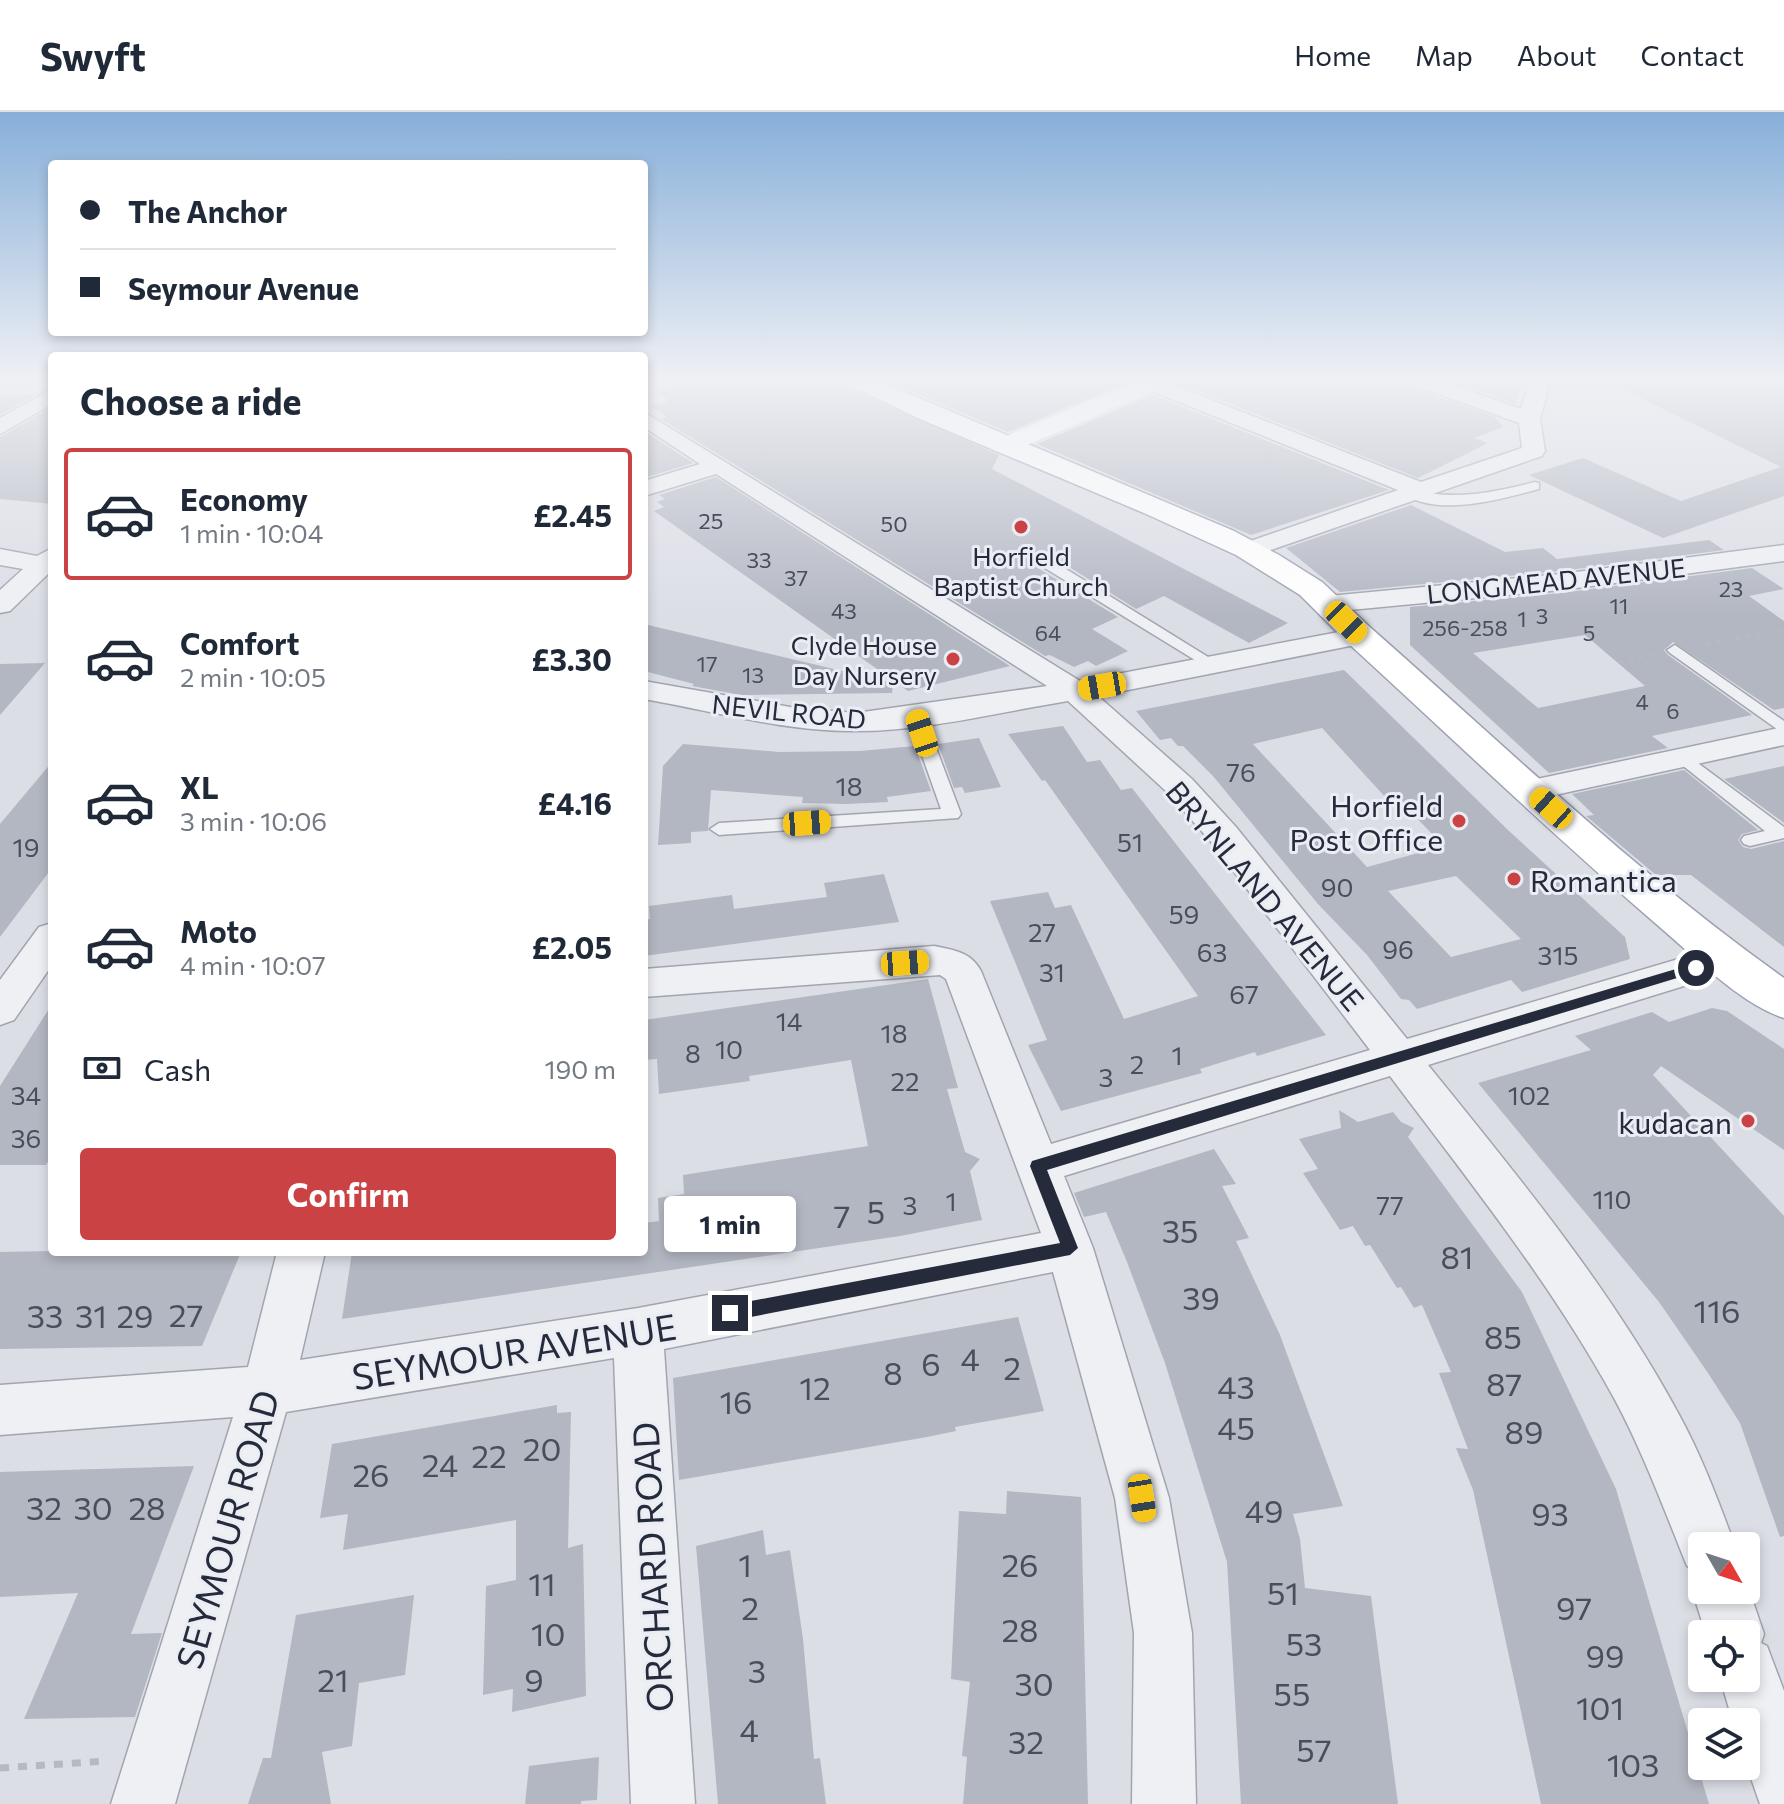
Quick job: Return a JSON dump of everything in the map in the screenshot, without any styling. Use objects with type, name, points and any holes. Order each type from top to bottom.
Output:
[{"type":"main road","points":[[1034,458],[1113,489],[1248,550],[1329,604],[1360,636],[1532,790],[1726,959],[1778,991]]},
{"type":"street","name":"BRYNLAND AVENUE","points":[[704,458],[1075,691],[1180,786],[1224,835],[1557,1262],[1638,1394],[1692,1500],[1702,1532]]},
{"type":"street","points":[[1333,458],[1414,492]]},
{"type":"street","points":[[1248,550],[1514,458]]},
{"type":"street","points":[[648,488],[716,466]]},
{"type":"street","name":"LONGMEAD AVENUE","points":[[1329,604],[1561,582],[1784,553]]},
{"type":"street","points":[[0,557],[48,562]]},
{"type":"street","points":[[0,605],[48,563]]},
{"type":"street","name":"NEVIL ROAD","points":[[648,691],[796,717],[856,722],[916,716],[1075,691],[1360,636]]},
{"type":"street","points":[[1532,790],[1784,736]]},
{"type":"street","points":[[0,1010],[48,942]]},
{"type":"street","points":[[1038,1166],[1726,959]]},
{"type":"street","points":[[648,983],[934,960],[951,963],[962,971],[1070,1248],[1142,1498],[1163,1633],[1164,1804]]},
{"type":"street","name":"SEYMOUR AVENUE","points":[[0,1410],[267,1390],[638,1331],[1070,1248]]},
{"type":"street","name":"SEYMOUR ROAD","points":[[151,1780],[267,1390],[300,1256]]},
{"type":"street","name":"ORCHARD ROAD","points":[[638,1331],[663,1804]]},
{"type":"street","points":[[1754,1692],[1784,1785]]},
{"type":"lane","points":[[1414,492],[1437,502],[1490,497],[1535,486]]},
{"type":"lane","points":[[1040,559],[1213,665]]},
{"type":"lane","points":[[1675,650],[1784,729]]},
{"type":"lane","points":[[719,829],[952,814],[916,716]]},
{"type":"lane","points":[[1683,757],[1780,833],[1750,840]]},
{"type":"path","points":[[1619,662],[1784,630]]},
{"type":"path","points":[[0,1768],[151,1780]]},
{"type":"building","points":[[0,458],[48,458],[48,504],[0,499]]},
{"type":"building","points":[[648,458],[685,458],[693,463],[648,477]]},
{"type":"building","points":[[724,458],[998,458],[992,469],[1288,623],[1249,643],[1164,596],[1136,609],[1047,553],[1035,553],[1032,556],[1033,565],[1118,617],[1092,629],[1128,651],[1096,666],[1088,661],[1074,667],[1050,655],[1045,656]]},
{"type":"building","points":[[1070,458],[1309,458],[1389,490],[1251,535]]},
{"type":"building","points":[[1367,458],[1458,458],[1418,478]]},
{"type":"building","points":[[1583,458],[1681,501],[1781,467],[1763,458],[1784,458],[1784,496],[1663,538],[1529,475]]},
{"type":"building","points":[[716,477],[1010,666],[908,691],[654,511],[664,507],[657,502],[665,499],[659,495]]},
{"type":"building","points":[[1411,505],[1505,552],[1543,548],[1557,559],[1709,540],[1724,550],[1561,571],[1340,592],[1286,548]]},
{"type":"building","points":[[1752,568],[1784,589],[1749,596],[1784,621],[1784,708],[1774,710],[1673,642],[1664,650],[1668,655],[1752,715],[1652,736],[1668,748],[1549,773],[1410,645],[1410,607],[1561,593]],"holes":[[[1585,635],[1645,686],[1538,708],[1473,653]]]},
{"type":"building","points":[[648,625],[893,683],[892,693],[741,695],[692,686],[694,684],[648,672]]},
{"type":"building","points":[[45,663],[0,715],[0,664]]},
{"type":"building","points":[[1344,670],[1508,830],[1625,937],[1630,959],[1522,992],[1511,980],[1417,1009],[1409,1000],[1401,999],[1213,776],[1183,746],[1178,746],[1171,738],[1160,740],[1136,711]],"holes":[[[1322,728],[1386,798],[1395,796],[1444,846],[1367,867],[1253,744]],[[1456,876],[1521,939],[1451,957],[1388,891]]]},
{"type":"building","points":[[1063,726],[1087,762],[1100,760],[1121,790],[1132,788],[1326,1035],[1257,1056],[1255,1052],[1200,1069],[1202,1073],[1061,1111],[1028,1045],[1047,1040],[990,901],[1048,892],[1055,908],[1071,905],[1124,1019],[1198,996],[1045,780],[1042,781],[1008,734]]},
{"type":"building","points":[[979,738],[1001,787],[965,793],[962,787],[954,788],[938,744]]},
{"type":"building","points":[[683,744],[779,752],[860,751],[915,746],[931,791],[887,797],[888,802],[847,804],[802,803],[803,797],[711,790],[708,831],[691,832],[691,843],[658,845],[663,766]]},
{"type":"building","points":[[1784,766],[1784,823],[1724,779]]},
{"type":"building","points":[[48,767],[48,873],[0,937],[0,824]]},
{"type":"building","points":[[1684,770],[1758,830],[1742,834],[1738,840],[1743,847],[1751,849],[1784,841],[1784,947],[1691,875],[1656,875],[1586,816],[1594,815],[1572,794]]},
{"type":"building","points":[[884,874],[899,922],[648,955],[649,906],[732,895],[734,909],[827,897],[824,883]]},
{"type":"building","points":[[928,979],[958,1088],[947,1089],[965,1152],[980,1159],[970,1171],[982,1220],[900,1236],[342,1319],[351,1256],[648,1256],[648,1222],[659,1221],[658,1198],[684,1194],[683,1175],[868,1146],[851,1060],[749,1076],[750,1081],[659,1094],[657,1059],[648,1060],[648,1019]]},
{"type":"building","points":[[1712,1008],[1727,1011],[1784,1049],[1784,1150],[1661,1066],[1653,1075],[1784,1216],[1784,1536],[1780,1537],[1740,1423],[1708,1373],[1659,1302],[1478,1083],[1591,1050],[1575,1036],[1652,1012],[1669,1022]]},
{"type":"building","points":[[48,1010],[46,1165],[0,1165],[0,1086]]},
{"type":"building","points":[[1339,1110],[1358,1122],[1393,1112],[1401,1122],[1414,1128],[1408,1137],[1522,1292],[1616,1489],[1688,1733],[1688,1780],[1702,1780],[1709,1804],[1541,1804],[1473,1490],[1456,1448],[1468,1449],[1439,1373],[1451,1372],[1422,1305],[1414,1308],[1353,1226],[1340,1230],[1303,1173],[1318,1169],[1299,1139],[1341,1128]]},
{"type":"building","points":[[1214,1149],[1236,1184],[1222,1186],[1249,1238],[1236,1241],[1280,1335],[1343,1506],[1293,1514],[1300,1539],[1305,1588],[1371,1596],[1398,1804],[1241,1804],[1227,1562],[1165,1363],[1127,1262],[1106,1212],[1084,1217],[1074,1193]]},
{"type":"building","points":[[48,1251],[48,1256],[239,1256],[202,1346],[0,1349],[0,1252]]},
{"type":"building","points":[[1018,1317],[1044,1411],[955,1427],[956,1431],[927,1437],[679,1480],[673,1378]]},
{"type":"building","points":[[557,1405],[557,1413],[571,1412],[568,1548],[583,1544],[586,1696],[512,1712],[513,1689],[483,1695],[486,1586],[516,1580],[516,1520],[343,1550],[348,1514],[320,1518],[332,1444]]},
{"type":"building","points":[[194,1466],[131,1634],[162,1633],[135,1717],[24,1719],[78,1593],[0,1597],[0,1472]]},
{"type":"building","points":[[1007,1491],[1081,1497],[1088,1804],[963,1804],[967,1757],[962,1756],[970,1682],[951,1679],[959,1511],[1006,1514]]},
{"type":"building","points":[[763,1530],[766,1555],[790,1550],[803,1639],[814,1759],[820,1758],[826,1804],[718,1804],[696,1546]]},
{"type":"building","points":[[414,1595],[405,1675],[359,1683],[352,1746],[322,1752],[331,1804],[248,1804],[263,1758],[271,1758],[296,1615]]},
{"type":"building","points":[[599,1757],[597,1800],[581,1801],[581,1804],[525,1804],[529,1766]]},
{"type":"place","name":"Horfield Baptist Church","points":[[1021,527]]},
{"type":"place","name":"Clyde House Day Nursery","points":[[953,659]]},
{"type":"place","name":"Horfield Post Office","points":[[1459,821]]},
{"type":"place","name":"Romantica","points":[[1514,879]]},
{"type":"place","name":"kudacan","points":[[1748,1121]]},
{"type":"route","points":[[730,1313],[1070,1248],[1038,1166],[1696,968]]}]
